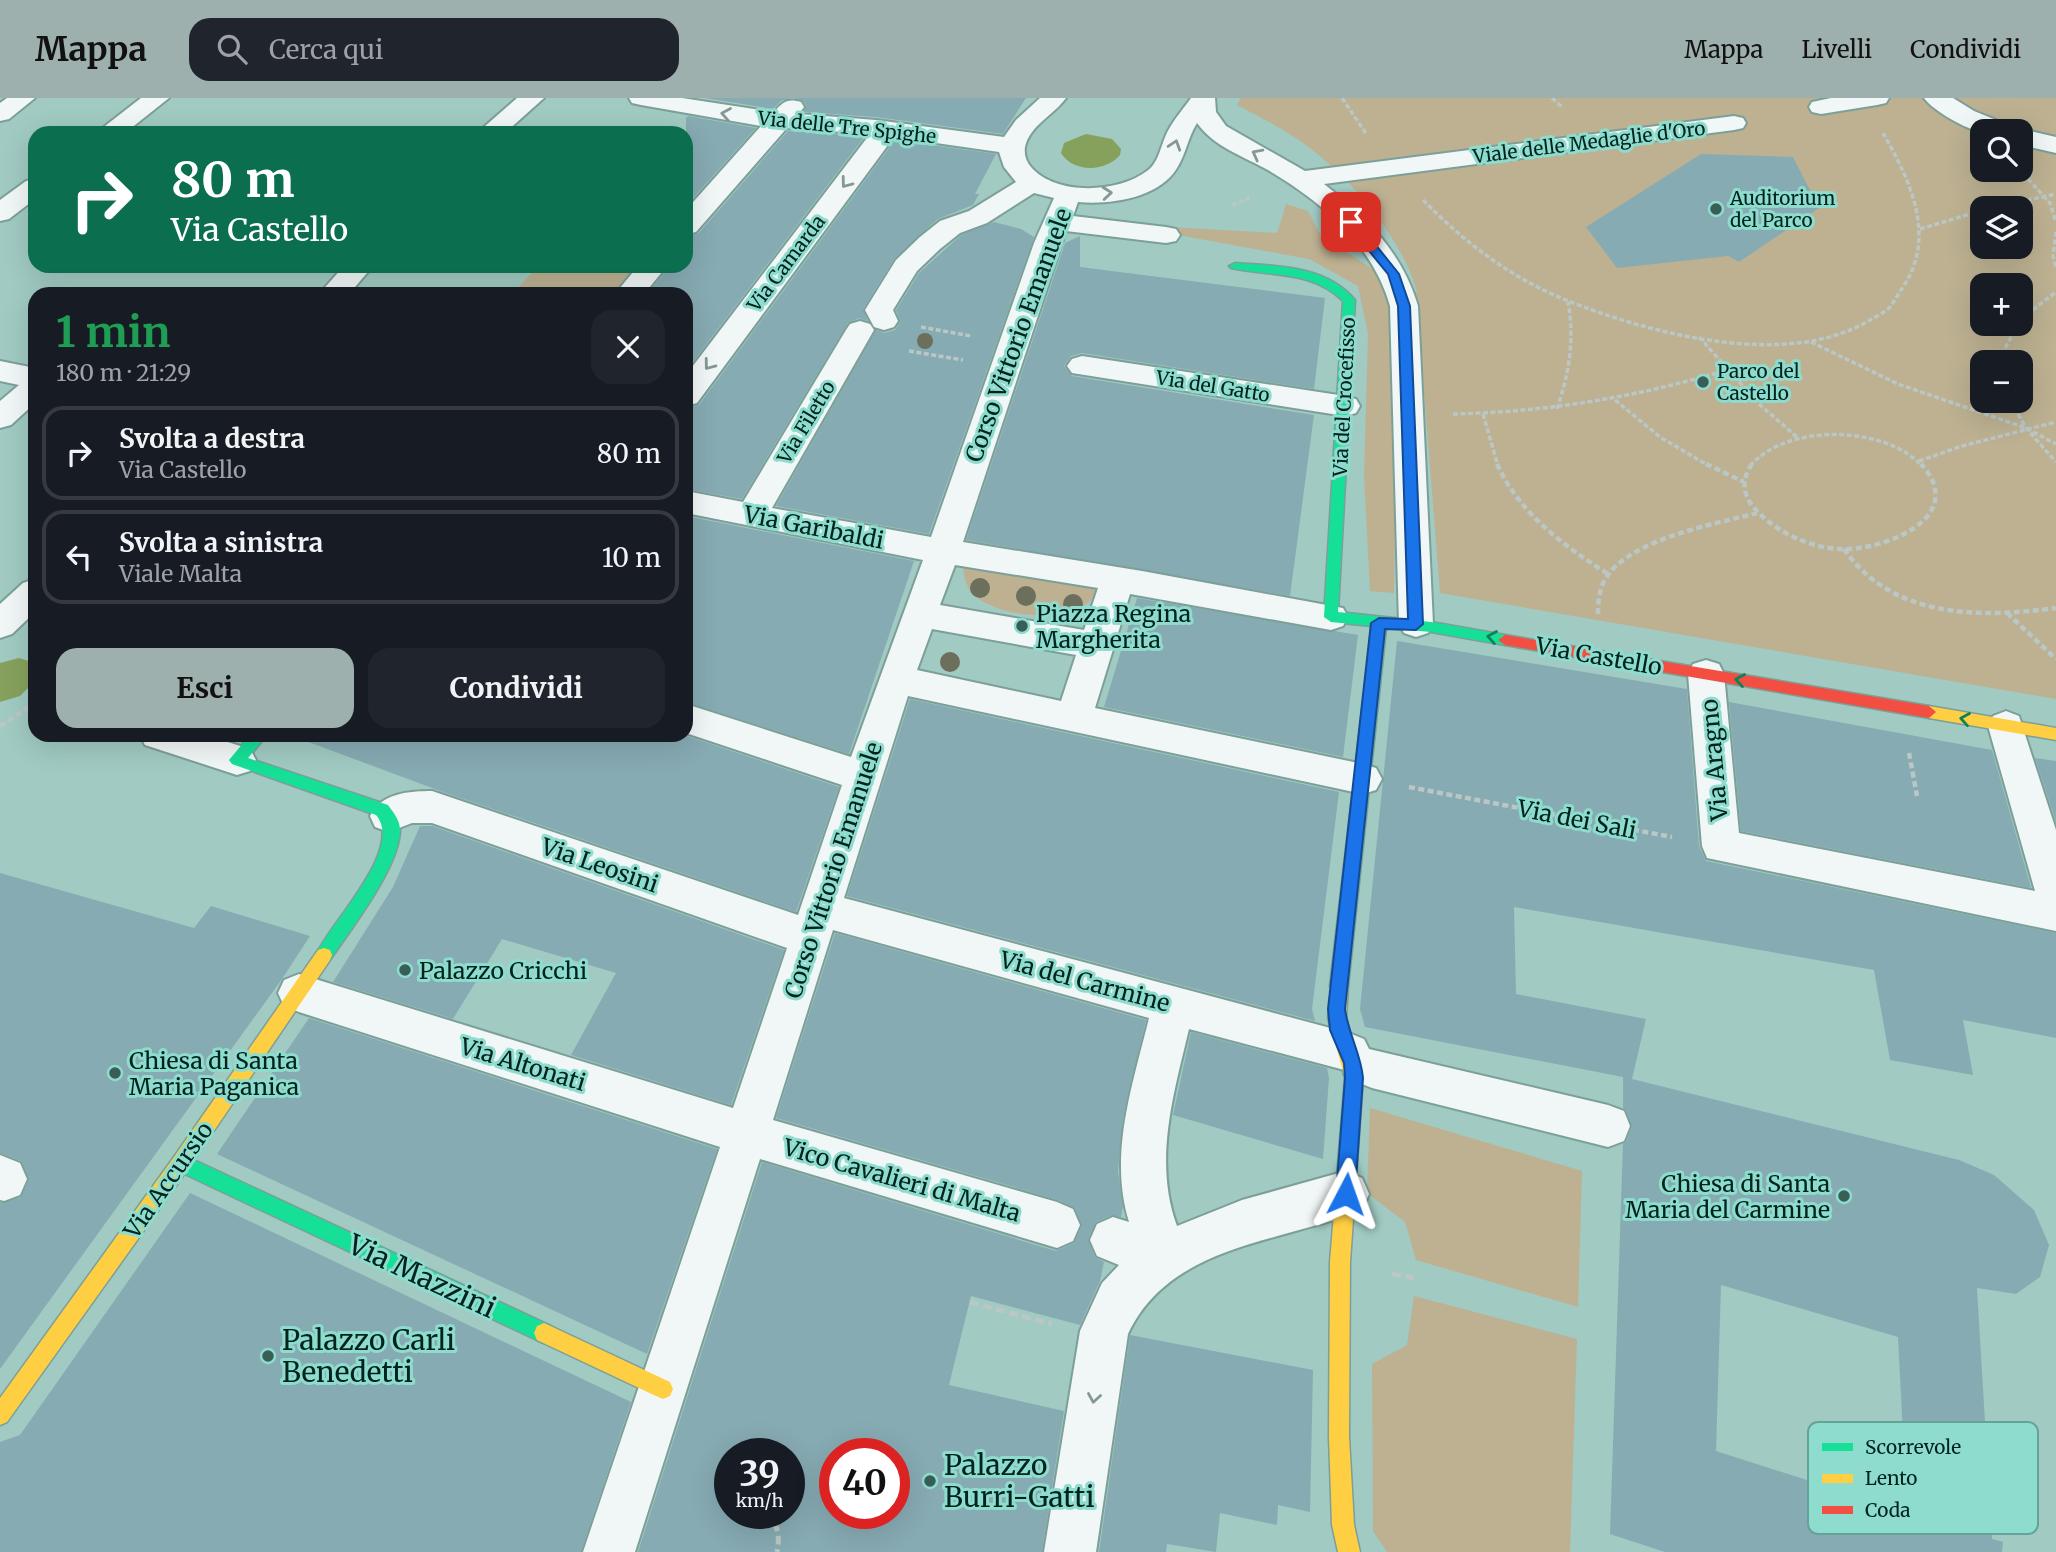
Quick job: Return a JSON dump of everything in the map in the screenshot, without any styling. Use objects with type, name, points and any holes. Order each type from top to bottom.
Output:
[{"type":"street","points":[[0,114],[23,98]]},
{"type":"street","points":[[119,126],[157,98]]},
{"type":"street","points":[[498,126],[532,98]]},
{"type":"street","name":"Via delle Tre Spighe","points":[[641,98],[672,101],[779,121],[887,129],[1013,146]]},
{"type":"street","points":[[693,218],[801,98]]},
{"type":"street","points":[[1054,98],[1025,125],[1013,146],[1016,165],[1034,182],[1069,193],[1112,194],[1151,181],[1168,165],[1181,128],[1203,99]]},
{"type":"street","points":[[1936,98],[1973,119]]},
{"type":"street","points":[[1203,99],[1204,114],[1217,131],[1301,179],[1334,204],[1371,244],[1398,284],[1404,306],[1416,624]]},
{"type":"street","points":[[1821,107],[1866,99]]},
{"type":"street","name":"Viale delle Medaglie d'Oro","points":[[1301,179],[1734,123]]},
{"type":"street","name":"Via Camarda","points":[[693,387],[887,129]]},
{"type":"street","points":[[2033,140],[2056,145]]},
{"type":"street","name":"Via Filetto","points":[[752,514],[879,315],[880,308],[910,261],[950,227],[981,215],[1034,182]]},
{"type":"street","points":[[0,213],[28,192]]},
{"type":"street","name":"Corso Vittorio Emanuele","points":[[609,1552],[896,680],[1056,222],[1069,193]]},
{"type":"street","points":[[1056,222],[1166,235]]},
{"type":"street","name":"Via del Crocefisso","points":[[1235,266],[1314,276],[1332,284],[1346,295],[1349,306],[1345,406],[1331,617]]},
{"type":"street","points":[[340,287],[352,273]]},
{"type":"street","points":[[635,287],[647,273]]},
{"type":"street","name":"Via del Gatto","points":[[1082,366],[1345,406]]},
{"type":"street","points":[[0,371],[28,377]]},
{"type":"street","points":[[0,418],[28,393]]},
{"type":"street","name":"Via Garibaldi","points":[[693,503],[943,551]]},
{"type":"street","points":[[943,551],[1130,581],[1096,645],[1087,719]]},
{"type":"street","name":"Via Castello","points":[[1130,581],[1331,617],[1416,624],[2056,734]]},
{"type":"street","points":[[920,614],[1096,645]]},
{"type":"street","points":[[1349,1552],[1343,1525],[1340,1482],[1340,1262],[1354,1078],[1361,1061],[1339,1030],[1336,1009],[1379,623]]},
{"type":"street","name":"Via Aragno","points":[[1706,674],[1721,846]]},
{"type":"street","points":[[896,680],[1363,779]]},
{"type":"street","points":[[693,720],[864,777]]},
{"type":"street","points":[[2006,726],[2056,895]]},
{"type":"street","points":[[206,742],[248,748],[389,816]]},
{"type":"street","name":"Via Leosini","points":[[389,816],[408,807],[432,807],[816,923]]},
{"type":"street","name":"Via Accursio","points":[[0,1415],[181,1163],[333,942],[386,855],[393,832],[389,816]]},
{"type":"street","points":[[1721,846],[2056,913]]},
{"type":"street","name":"Via del Carmine","points":[[816,923],[1173,1005],[1361,1061],[1608,1126]]},
{"type":"street","name":"Via Altonati","points":[[299,993],[747,1134]]},
{"type":"street","points":[[1167,1257],[1150,1216],[1143,1168],[1151,1109],[1173,1005]]},
{"type":"street","name":"Vico Cavalieri di Malta","points":[[747,1134],[1057,1224]]},
{"type":"street","name":"Via Mazzini","points":[[181,1163],[663,1389]]},
{"type":"street","points":[[1070,1552],[1104,1331],[1110,1314],[1123,1296],[1141,1276],[1167,1257],[1213,1232],[1347,1180]]},
{"type":"street","points":[[1113,1240],[1167,1257]]},
{"type":"path","points":[[1342,98],[1393,167],[1441,219],[1531,285],[1568,302],[1640,324],[1698,336],[1761,344],[1810,342],[1860,328],[1879,318],[1895,304],[1907,287],[1920,248],[1917,204],[1895,153],[1876,124],[1866,99]]},
{"type":"path","points":[[2031,182],[2047,196],[2055,211],[2056,222]]},
{"type":"path","points":[[2033,199],[2056,194]]},
{"type":"path","points":[[1920,229],[1970,214]]},
{"type":"path","points":[[2056,232],[2053,256],[2056,268]]},
{"type":"path","points":[[2033,310],[2056,292]]},
{"type":"path","points":[[1556,410],[1568,378],[1573,349],[1573,324],[1568,302]]},
{"type":"path","points":[[872,326],[1009,355],[873,344],[872,326]]},
{"type":"path","points":[[1698,336],[1727,370],[1798,439]]},
{"type":"path","points":[[1810,342],[1898,384],[2026,428],[2056,444]]},
{"type":"path","points":[[1409,414],[1556,410],[1674,387],[1727,370]]},
{"type":"path","points":[[1615,400],[1653,435],[1680,452],[1744,482]]},
{"type":"path","points":[[2018,413],[2026,428],[2056,462]]},
{"type":"path","points":[[1483,414],[1492,456],[1501,476],[1522,505],[1550,534],[1608,574]]},
{"type":"path","points":[[1919,461],[1962,446],[2056,422]]},
{"type":"path","points":[[1821,435],[1866,437],[1886,443],[1919,461],[1937,488],[1936,503],[1929,518],[1911,531],[1889,541],[1844,549],[1822,547],[1776,527],[1757,513],[1746,498],[1744,482],[1751,464],[1763,454],[1798,439],[1821,435]]},
{"type":"path","points":[[1598,623],[1601,586],[1608,574],[1631,556],[1661,541],[1757,513]]},
{"type":"path","points":[[1844,549],[1869,579],[1901,597],[1942,608],[1975,612],[2056,608]]},
{"type":"path","points":[[2006,612],[2056,659]]},
{"type":"path","points":[[0,726],[28,708]]},
{"type":"path","name":"Via dei Sali","points":[[1363,779],[1721,846]]},
{"type":"path","points":[[970,1302],[1032,1318]]},
{"type":"path","points":[[777,1552],[778,1529]]},
{"type":"shaded area","name":"Parco del Castello","points":[[1241,98],[2056,98],[2056,699],[1440,593],[1416,289],[1410,271],[1389,233],[1361,196],[1315,152],[1237,105]]},
{"type":"shaded area","points":[[1086,134],[1112,139],[1121,149],[1120,155],[1107,165],[1090,168],[1066,160],[1061,153],[1064,143]]},
{"type":"shaded area","points":[[1286,204],[1308,211],[1321,236],[1373,269],[1388,296],[1396,428],[1394,593],[1370,591],[1364,476],[1368,334],[1358,286],[1309,259],[1167,233],[1168,227],[1277,233]]},
{"type":"shaded area","points":[[532,273],[632,273],[621,287],[518,287]]},
{"type":"shaded area","points":[[963,567],[1101,589],[1087,603],[1070,612],[1025,614],[994,607],[982,601],[968,587]]},
{"type":"shaded area","points":[[19,658],[28,661],[28,688],[20,696],[0,702],[0,663]]},
{"type":"shaded area","points":[[1370,1108],[1582,1171],[1578,1307],[1416,1260],[1405,1222],[1367,1193]]},
{"type":"shaded area","points":[[1414,1296],[1577,1339],[1570,1552],[1387,1552],[1373,1531],[1372,1364],[1407,1345]]},
{"type":"building","points":[[705,98],[790,98],[781,101],[773,109]]},
{"type":"building","points":[[794,98],[1026,98],[1003,134],[876,117],[804,112],[806,106],[803,101]]},
{"type":"building","points":[[688,116],[756,128],[693,198],[693,126],[686,126]]},
{"type":"building","points":[[788,131],[865,136],[693,362],[693,287],[653,287],[664,273],[693,273],[693,235],[698,234]]},
{"type":"building","points":[[895,140],[996,154],[975,194],[979,194],[973,205],[938,219],[894,259],[863,309],[868,321],[859,318],[848,323],[742,499],[693,490],[693,406],[699,405]]},
{"type":"building","name":"Auditorium del Parco","points":[[1701,154],[1793,157],[1819,208],[1739,262],[1728,256],[1617,268],[1586,227]]},
{"type":"building","points":[[994,222],[1021,229],[1034,237],[929,534],[776,506],[876,330],[885,333],[895,330],[900,322],[896,310],[919,273],[961,235]]},
{"type":"building","points":[[1080,236],[1080,267],[1325,298],[1314,389],[1082,353],[1071,356],[1064,366],[1072,376],[1314,415],[1290,596],[966,540],[1065,243]]},
{"type":"building","points":[[693,517],[914,561],[849,754],[693,704]]},
{"type":"building","points":[[1137,598],[1358,635],[1343,757],[1104,707]]},
{"type":"building","points":[[1397,641],[1687,689],[1699,846],[1706,861],[2056,933],[2056,1038],[1963,1020],[1973,1075],[1890,1060],[1874,970],[1514,907],[1516,994],[1646,1019],[1632,1079],[1959,1160],[1994,1175],[2034,1210],[2049,1245],[2040,1277],[2016,1294],[1977,1288],[1985,1422],[1902,1422],[1898,1337],[1721,1285],[1716,1451],[1808,1480],[1808,1534],[1992,1534],[1992,1539],[2003,1542],[2002,1552],[1665,1552],[1610,1534],[1623,1144],[1632,1127],[1623,1108],[1623,1077],[1365,1027],[1360,1009]]},
{"type":"building","points":[[910,699],[1339,792],[1312,1009],[1315,1021],[847,896]]},
{"type":"building","points":[[1729,702],[1992,750],[2031,888],[1741,831]]},
{"type":"building","points":[[693,738],[839,787],[796,912],[443,792],[308,742],[693,742]]},
{"type":"building","points":[[2035,758],[2056,761],[2056,822]]},
{"type":"building","name":"Palazzo Cricchi","points":[[420,826],[432,826],[784,950],[731,1105],[571,1055],[616,973],[502,939],[453,1019],[333,982],[393,887]]},
{"type":"building","name":"Chiesa di Santa Maria Paganica","points":[[0,873],[194,928],[211,906],[310,936],[282,979],[0,1369],[0,1203],[21,1197],[29,1180],[21,1161],[0,1153]]},
{"type":"building","points":[[835,933],[1146,1020],[1123,1119],[1118,1171],[1123,1206],[1121,1217],[1112,1215],[1096,1222],[1088,1239],[1095,1257],[1104,1262],[1100,1281],[1080,1325],[971,1296],[949,1385],[1064,1411],[1042,1552],[638,1552],[762,1162],[1056,1251],[1074,1243],[1082,1226],[1075,1208],[1058,1200],[776,1118]]},
{"type":"building","points":[[309,1018],[717,1149],[647,1354],[217,1154]]},
{"type":"building","points":[[1191,1032],[1327,1068],[1329,1078],[1323,1159],[1173,1115]]},
{"type":"building","name":"Palazzo Carli Benedetti","points":[[190,1193],[631,1402],[581,1552],[0,1552],[0,1442],[20,1435]]},
{"type":"building","points":[[1130,1335],[1313,1370],[1310,1512],[1278,1505],[1277,1525],[1220,1513],[1216,1552],[1167,1544],[1166,1552],[1099,1552]]},
{"type":"traffic: fast","points":[[1235,266],[1311,276],[1338,290],[1349,300],[1331,617],[1431,627],[1505,640]]},
{"type":"traffic: fast","points":[[1339,986],[1379,623]]},
{"type":"traffic: fast","points":[[253,742],[237,760],[382,810],[391,824],[391,842],[376,875],[324,955]]},
{"type":"traffic: fast","points":[[181,1163],[544,1333]]},
{"type":"traffic: slow","points":[[1929,712],[2056,734]]},
{"type":"traffic: slow","points":[[0,1415],[181,1163],[324,955]]},
{"type":"traffic: slow","points":[[1339,986],[1337,1018],[1354,1078],[1340,1262],[1339,1437],[1343,1525],[1349,1552]]},
{"type":"traffic: slow","points":[[544,1333],[663,1389]]},
{"type":"traffic: jam","points":[[1505,640],[1929,712]]},
{"type":"place","name":"Auditorium del Parco","points":[[1716,209]]},
{"type":"place","name":"Parco del Castello","points":[[1703,382]]},
{"type":"place","name":"Piazza Regina Margherita","points":[[1022,626]]},
{"type":"place","name":"Palazzo Cricchi","points":[[405,970]]},
{"type":"place","name":"Chiesa di Santa Maria Paganica","points":[[115,1073]]},
{"type":"place","name":"Chiesa di Santa Maria del Carmine","points":[[1844,1196]]},
{"type":"place","name":"Palazzo Carli Benedetti","points":[[268,1356]]},
{"type":"place","name":"Palazzo Burri-Gatti","points":[[930,1481]]},
{"type":"route","points":[[1346,1194],[1354,1078],[1353,1063],[1339,1030],[1336,1009],[1379,623],[1416,624],[1404,306],[1393,274],[1351,222]]}]
